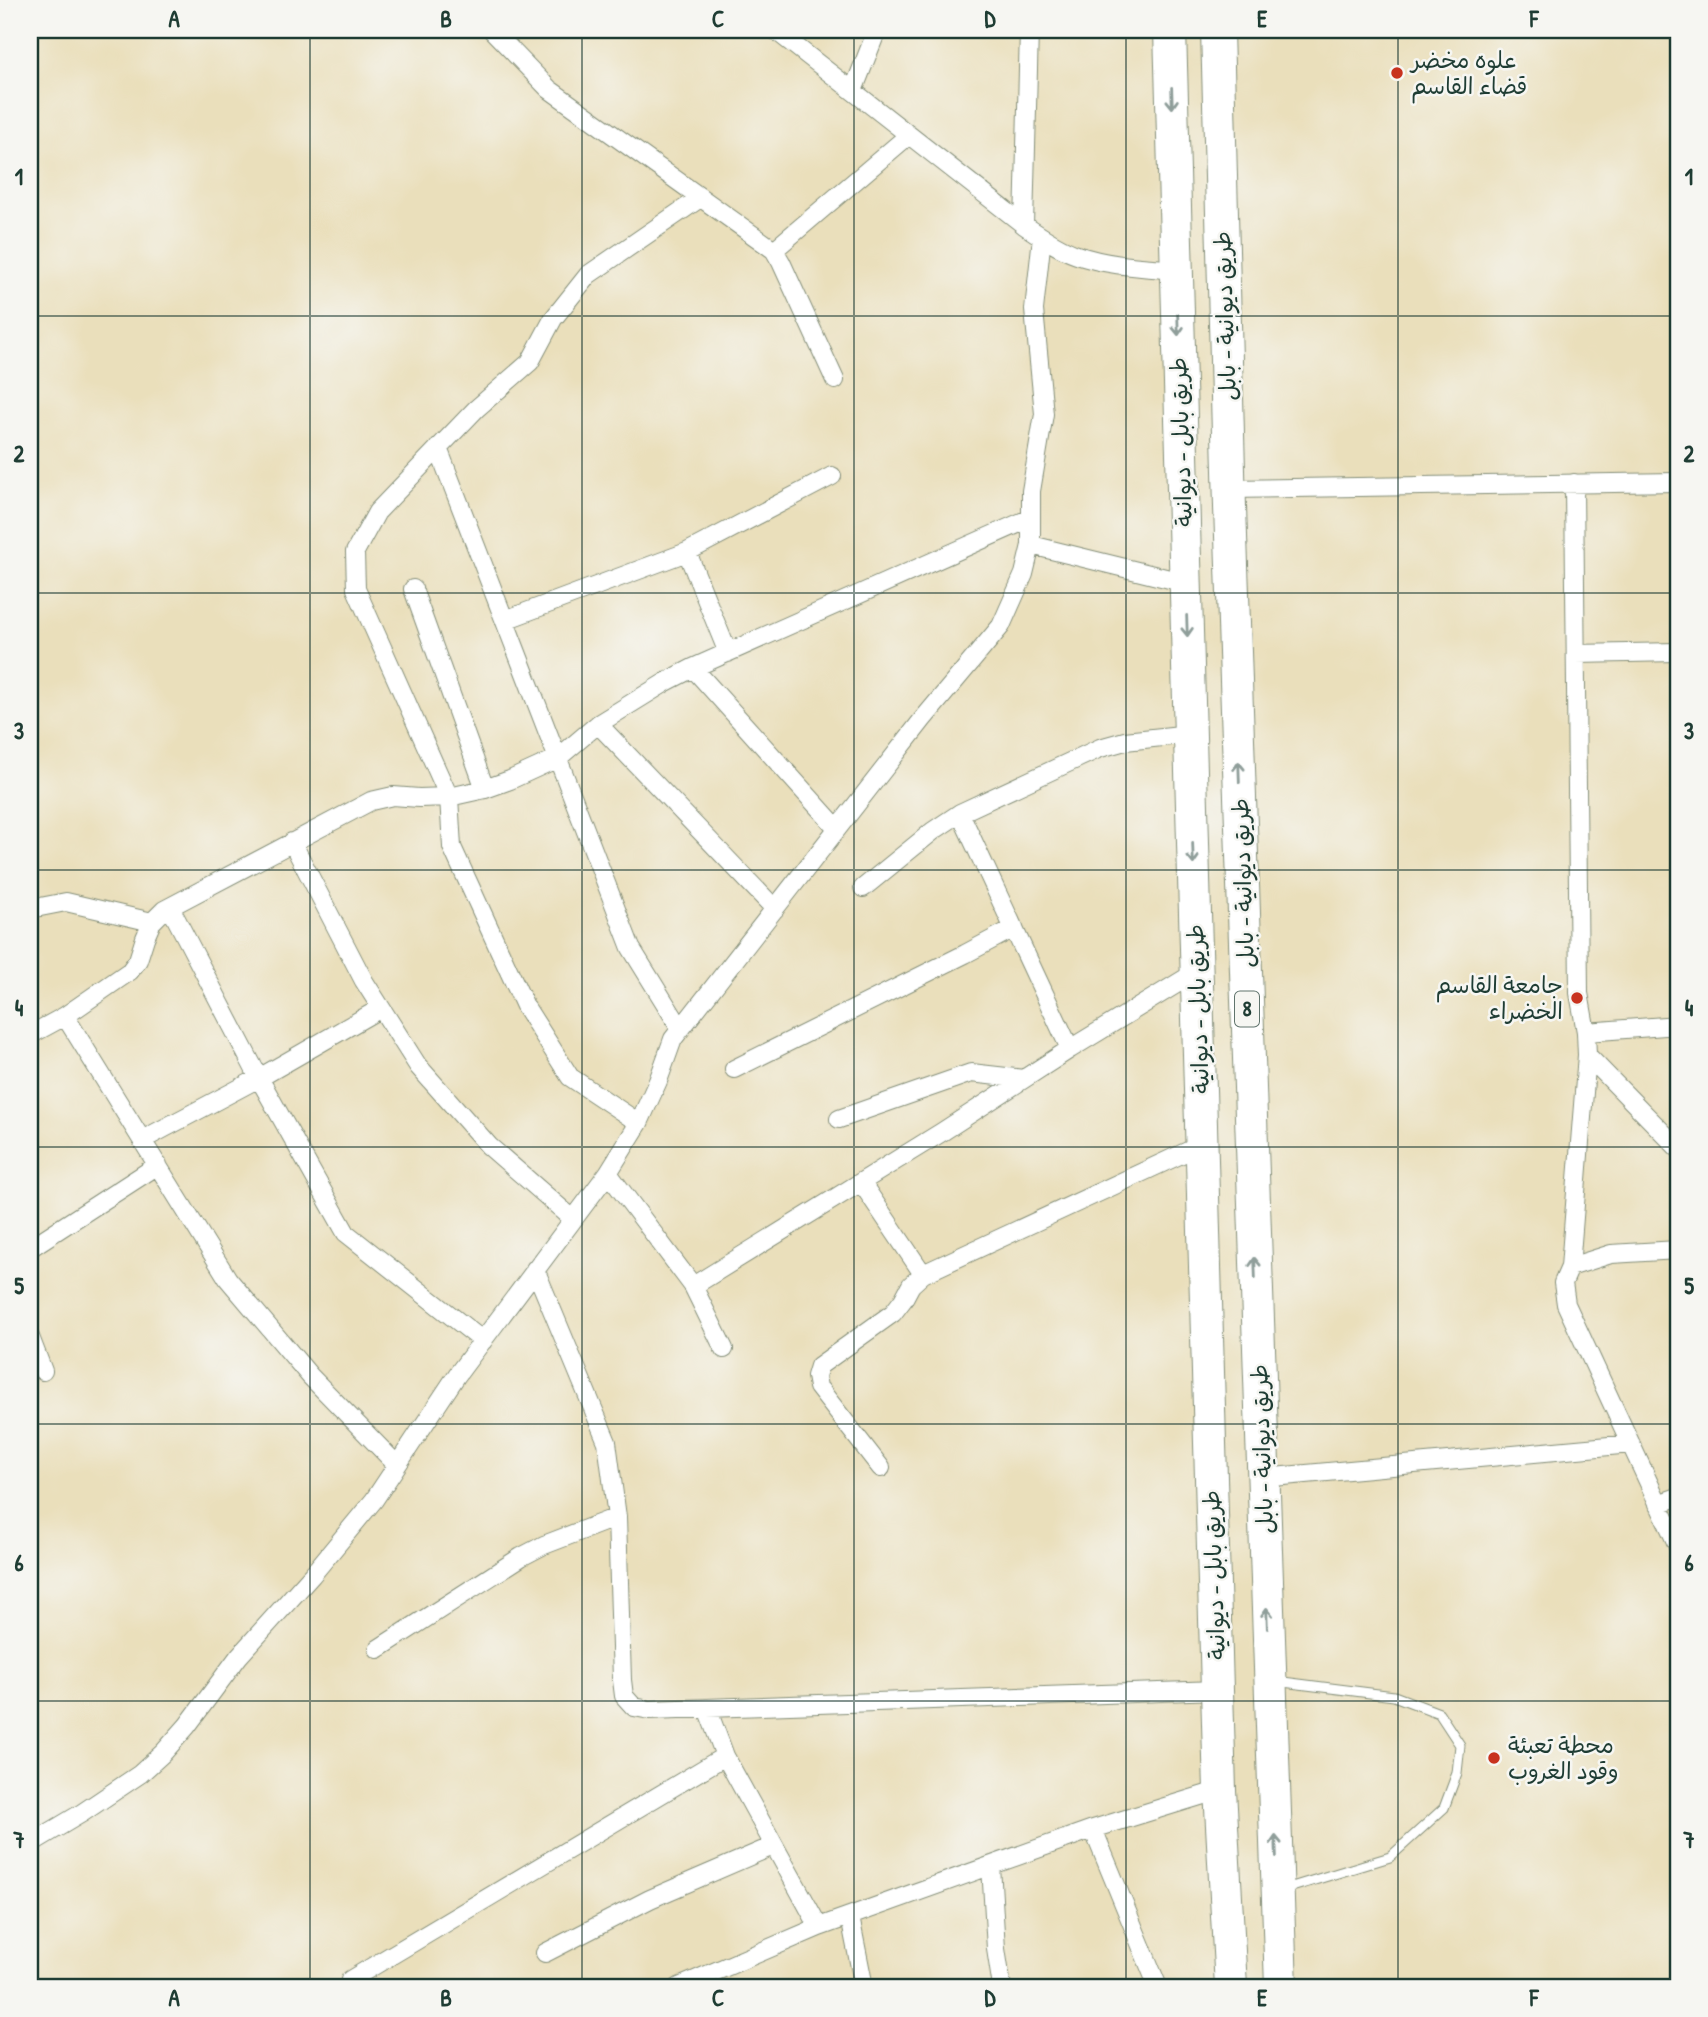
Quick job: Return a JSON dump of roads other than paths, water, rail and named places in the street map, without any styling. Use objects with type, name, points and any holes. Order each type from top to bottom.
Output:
[{"type":"highway","name":"طريق بابل - ديوانية","points":[[1170,30],[1220,1790],[1231,1987]]},
{"type":"highway","name":"طريق ديوانية - بابل","points":[[1217,30],[1256,1304],[1281,1987]]},
{"type":"highway","points":[[1183,488],[1194,476],[1218,476],[1230,487]]},
{"type":"highway","points":[[1206,1301],[1211,1310],[1230,1319],[1241,1318],[1251,1312],[1256,1304]]},
{"type":"highway","points":[[1208,1362],[1221,1348],[1232,1345],[1243,1347],[1259,1363]]},
{"type":"highway","points":[[1226,1892],[1277,1891]]},
{"type":"street","points":[[775,30],[1042,237],[1075,254],[1106,263],[1177,270]]},
{"type":"street","points":[[853,91],[877,30]]},
{"type":"street","points":[[1024,225],[1029,30]]},
{"type":"street","points":[[497,31],[549,89],[774,250],[835,380]]},
{"type":"street","points":[[774,250],[909,135]]},
{"type":"street","points":[[639,1123],[570,1077],[525,1006],[452,847],[449,797],[356,589],[355,552],[377,512],[476,409],[530,362],[553,319],[588,275],[700,198]]},
{"type":"street","points":[[30,1843],[140,1774],[163,1753],[187,1726],[239,1656],[312,1575],[374,1500],[457,1375],[608,1173],[639,1123],[673,1039],[923,719],[1001,625],[1024,574],[1031,545],[1031,491],[1044,414],[1034,310],[1042,237]]},
{"type":"street","points":[[438,448],[631,948],[681,1029]]},
{"type":"street","points":[[505,620],[687,552],[832,477]]},
{"type":"street","points":[[1230,487],[1678,482]]},
{"type":"street","points":[[1574,483],[1579,993],[1587,1055],[1570,1267],[1563,1283],[1566,1304],[1678,1546]]},
{"type":"street","points":[[30,1035],[65,1016],[130,971],[138,960],[152,922],[164,910],[370,801],[393,796],[449,797],[510,780],[558,758],[598,724],[693,668],[1031,518]]},
{"type":"street","points":[[1031,545],[1185,583]]},
{"type":"street","points":[[687,552],[728,653]]},
{"type":"street","points":[[413,589],[485,789]]},
{"type":"street","points":[[1576,654],[1678,652]]},
{"type":"street","points":[[693,668],[837,828]]},
{"type":"street","points":[[598,724],[775,909]]},
{"type":"street","points":[[863,888],[933,831],[960,813],[1100,748],[1125,741],[1190,734]]},
{"type":"street","points":[[960,813],[1070,1049]]},
{"type":"street","points":[[292,842],[364,981],[418,1066],[488,1146],[573,1219]]},
{"type":"street","points":[[30,909],[66,902],[152,922]]},
{"type":"street","points":[[170,907],[259,1078],[346,1233],[483,1341]]},
{"type":"street","points":[[734,1069],[1014,928]]},
{"type":"street","points":[[693,1286],[1196,972]]},
{"type":"street","points":[[142,1140],[259,1078],[381,1008]]},
{"type":"street","points":[[65,1016],[228,1279],[310,1377],[397,1465]]},
{"type":"street","points":[[1586,1032],[1678,1025]]},
{"type":"street","points":[[1587,1055],[1678,1148]]},
{"type":"street","points":[[839,1119],[971,1073],[1024,1079]]},
{"type":"street","points":[[881,1468],[818,1387],[816,1376],[819,1366],[893,1313],[911,1285],[923,1274],[1201,1144]]},
{"type":"street","points":[[30,1248],[158,1165]]},
{"type":"street","points":[[608,1173],[693,1286],[724,1349]]},
{"type":"street","points":[[860,1182],[923,1274]]},
{"type":"street","points":[[1570,1267],[1611,1254],[1678,1250]]},
{"type":"street","points":[[535,1269],[607,1442],[617,1517],[622,1680],[624,1696],[634,1707],[650,1710],[1217,1690]]},
{"type":"street","points":[[30,1337],[43,1371]]},
{"type":"street","points":[[1262,1478],[1631,1444]]},
{"type":"street","points":[[1658,1504],[1678,1497]]},
{"type":"street","points":[[378,1649],[520,1557],[617,1517]]},
{"type":"street","points":[[708,1708],[725,1756],[819,1927]]},
{"type":"street","points":[[350,1980],[725,1756]]},
{"type":"street","points":[[679,1987],[819,1927],[1093,1829],[1220,1790]]},
{"type":"street","points":[[1093,1829],[1158,1987]]},
{"type":"street","points":[[545,1953],[650,1899],[773,1846]]},
{"type":"street","points":[[991,1866],[996,1949],[1002,1987]]},
{"type":"street","points":[[850,1917],[864,1987]]},
{"type":"lane","points":[[1269,1680],[1394,1696],[1439,1713],[1460,1745],[1457,1773],[1444,1808],[1390,1857],[1277,1891]]},
{"type":"place","name":"علوه مخضر قضاء القاسم","points":[[1397,73]]},
{"type":"place","name":"جامعة القاسم الخضراء","points":[[1577,998]]},
{"type":"place","name":"محطة تعبئة وقود الغروب","points":[[1494,1758]]}]
